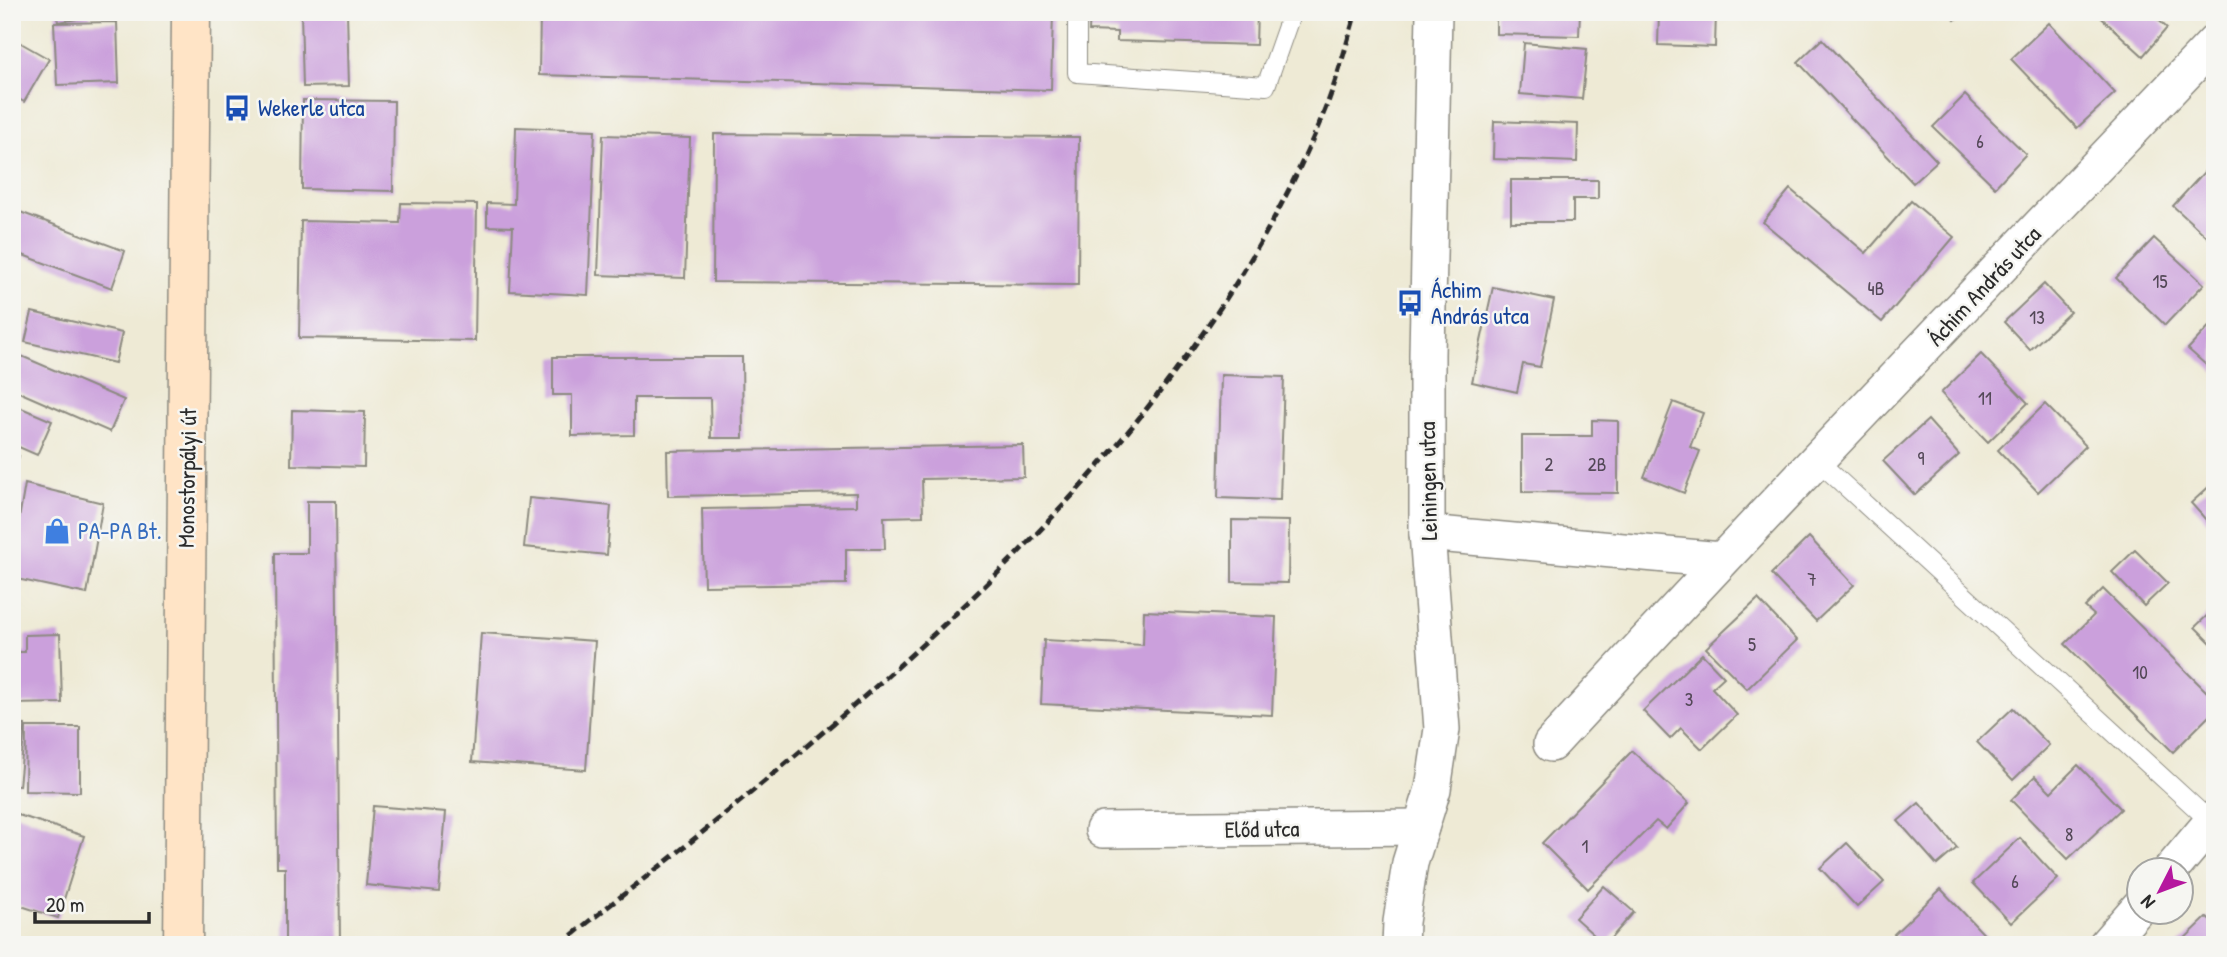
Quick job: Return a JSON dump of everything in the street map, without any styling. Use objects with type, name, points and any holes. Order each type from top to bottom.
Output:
[{"type":"street","name":"Monostorpályi út","points":[[183,945],[191,12]]},
{"type":"street","name":"Leiningen utca","points":[[1400,945],[1410,863],[1433,789],[1442,729],[1427,533],[1427,341],[1434,12]]},
{"type":"street","name":"Áchim András utca","points":[[1551,744],[1721,560],[2215,42]]},
{"type":"street","points":[[1427,533],[1721,560]]},
{"type":"street","points":[[2183,856],[2213,820]]},
{"type":"street","name":"Előd utca","points":[[1103,831],[1421,827]]},
{"type":"street","points":[[2106,945],[2126,922]]},
{"type":"lane","points":[[1077,12],[1077,73],[1266,86],[1292,12]]},
{"type":"lane","points":[[1818,461],[2213,820]]},
{"type":"building","points":[[56,12],[91,12],[91,17],[58,22]]},
{"type":"building","points":[[301,12],[347,12],[349,86],[303,87]]},
{"type":"building","points":[[540,12],[1053,12],[1051,90],[539,75]]},
{"type":"building","points":[[1090,12],[1257,12],[1256,45],[1117,41],[1117,32],[1089,31]]},
{"type":"building","points":[[1496,12],[1580,12],[1579,36],[1496,34]]},
{"type":"building","points":[[1659,12],[1716,12],[1715,47],[1658,45]]},
{"type":"building","points":[[1948,12],[1964,12],[1955,20]]},
{"type":"building","points":[[2095,12],[2150,12],[2167,28],[2143,56]]},
{"type":"building","points":[[117,22],[119,83],[57,85],[54,23]]},
{"type":"building","points":[[2049,23],[2115,93],[2077,128],[2011,59]]},
{"type":"building","points":[[12,38],[49,59],[24,102],[12,95]]},
{"type":"building","points":[[1822,39],[1937,161],[1913,183],[1798,62]]},
{"type":"building","points":[[1524,43],[1587,49],[1582,99],[1520,94]]},
{"type":"building","points":[[1965,95],[2026,154],[1995,187],[1933,127]]},
{"type":"building","points":[[303,100],[394,101],[393,191],[302,189]]},
{"type":"building","points":[[1494,121],[1578,124],[1577,162],[1493,159]]},
{"type":"building","points":[[516,127],[595,130],[588,295],[510,291],[513,227],[487,226],[487,203],[514,204]]},
{"type":"building","points":[[714,134],[1079,137],[1078,285],[713,282]]},
{"type":"building","points":[[603,135],[690,138],[685,278],[598,275]]},
{"type":"building","points":[[2215,160],[2215,244],[2173,206]]},
{"type":"building","points":[[1511,180],[1598,180],[1598,199],[1573,199],[1573,222],[1511,222]]},
{"type":"building","points":[[1790,189],[1866,253],[1911,201],[1954,237],[1882,322],[1763,222]]},
{"type":"building","points":[[401,203],[477,204],[475,341],[299,338],[301,221],[400,223]]},
{"type":"building","points":[[12,209],[125,251],[112,288],[12,251]]},
{"type":"building","points":[[2154,238],[2204,284],[2165,325],[2116,278]]},
{"type":"building","points":[[2044,284],[2070,312],[2030,350],[2004,322]]},
{"type":"building","points":[[1493,287],[1554,300],[1540,367],[1523,364],[1517,392],[1472,382]]},
{"type":"building","points":[[32,312],[122,333],[115,363],[25,342]]},
{"type":"building","points":[[2215,320],[2215,373],[2188,349]]},
{"type":"building","points":[[12,352],[124,400],[110,432],[12,389]]},
{"type":"building","points":[[1981,354],[2028,403],[1988,442],[1941,393]]},
{"type":"building","points":[[553,357],[742,357],[743,438],[711,438],[710,398],[634,398],[634,435],[572,436],[572,395],[553,395]]},
{"type":"building","points":[[1221,375],[1284,377],[1280,500],[1218,498]]},
{"type":"building","points":[[1673,402],[1703,413],[1690,447],[1700,451],[1684,493],[1644,477]]},
{"type":"building","points":[[12,404],[52,421],[37,455],[12,444]]},
{"type":"building","points":[[2045,404],[2086,446],[2038,492],[1998,450]]},
{"type":"building","points":[[292,410],[365,412],[364,467],[291,465]]},
{"type":"building","points":[[1592,420],[1618,421],[1618,493],[1522,492],[1522,436],[1592,436]]},
{"type":"building","points":[[1928,420],[1959,455],[1915,495],[1883,461]]},
{"type":"building","points":[[1023,445],[1024,477],[922,479],[923,516],[884,517],[885,549],[846,549],[846,584],[704,586],[702,509],[856,506],[856,493],[668,496],[667,451]]},
{"type":"building","points":[[12,453],[19,456],[13,473],[12,473]]},
{"type":"building","points":[[2213,483],[2215,485],[2215,530],[2191,503]]},
{"type":"building","name":"PA-PA Bt.","points":[[25,484],[103,503],[87,594],[12,578],[12,560]]},
{"type":"building","points":[[529,498],[611,506],[607,555],[524,547]]},
{"type":"building","points":[[307,501],[336,501],[340,945],[285,945],[285,868],[277,868],[275,553],[307,553]]},
{"type":"building","points":[[1232,520],[1289,521],[1288,583],[1232,582]]},
{"type":"building","points":[[1809,537],[1854,585],[1816,621],[1771,574]]},
{"type":"building","points":[[2135,550],[2168,583],[2144,606],[2112,572]]},
{"type":"building","points":[[2103,589],[2215,700],[2215,710],[2173,752],[2065,644],[2094,615],[2085,607]]},
{"type":"building","points":[[1758,599],[1797,640],[1747,689],[1706,648]]},
{"type":"building","points":[[2215,608],[2215,647],[2195,627]]},
{"type":"building","points":[[1144,611],[1276,617],[1272,715],[1041,704],[1044,640],[1143,645]]},
{"type":"building","points":[[481,633],[595,641],[586,770],[472,762]]},
{"type":"building","points":[[60,634],[62,703],[12,704],[12,652],[25,652],[25,635]]},
{"type":"building","points":[[1702,654],[1724,677],[1712,688],[1737,715],[1702,749],[1681,728],[1670,739],[1643,711]]},
{"type":"building","points":[[2013,708],[2049,745],[2013,780],[1977,742]]},
{"type":"building","points":[[12,724],[25,725],[19,786],[12,785]]},
{"type":"building","points":[[26,727],[80,727],[80,792],[25,791]]},
{"type":"building","points":[[1632,751],[1689,803],[1666,829],[1656,821],[1588,889],[1542,843]]},
{"type":"building","points":[[2078,765],[2121,809],[2068,859],[2011,800],[2035,776],[2051,792]]},
{"type":"building","points":[[1919,803],[1957,848],[1937,865],[1898,821]]},
{"type":"building","points":[[373,806],[446,812],[439,892],[366,885]]},
{"type":"building","points":[[12,813],[84,836],[58,918],[12,903]]},
{"type":"building","points":[[2020,838],[2058,879],[2011,923],[1973,883]]},
{"type":"building","points":[[1847,843],[1884,882],[1857,907],[1820,868]]},
{"type":"building","points":[[1604,886],[1634,912],[1605,945],[1575,918]]},
{"type":"building","points":[[1941,889],[1994,945],[1904,945],[1894,934]]},
{"type":"building","points":[[2207,917],[2215,924],[2215,945],[2178,945]]},
{"type":"building","points":[[15,929],[21,945],[12,945],[12,930]]},
{"type":"railway","points":[[560,945],[688,844],[877,685],[969,601],[1057,512],[1139,419],[1212,320],[1276,214],[1328,102],[1356,12]]},
{"type":"place","name":"Wekerle utca","points":[[237,108]]},
{"type":"place","name":"Áchim András utca","points":[[1410,303]]},
{"type":"place","name":"PA-PA Bt.","points":[[57,531]]}]
